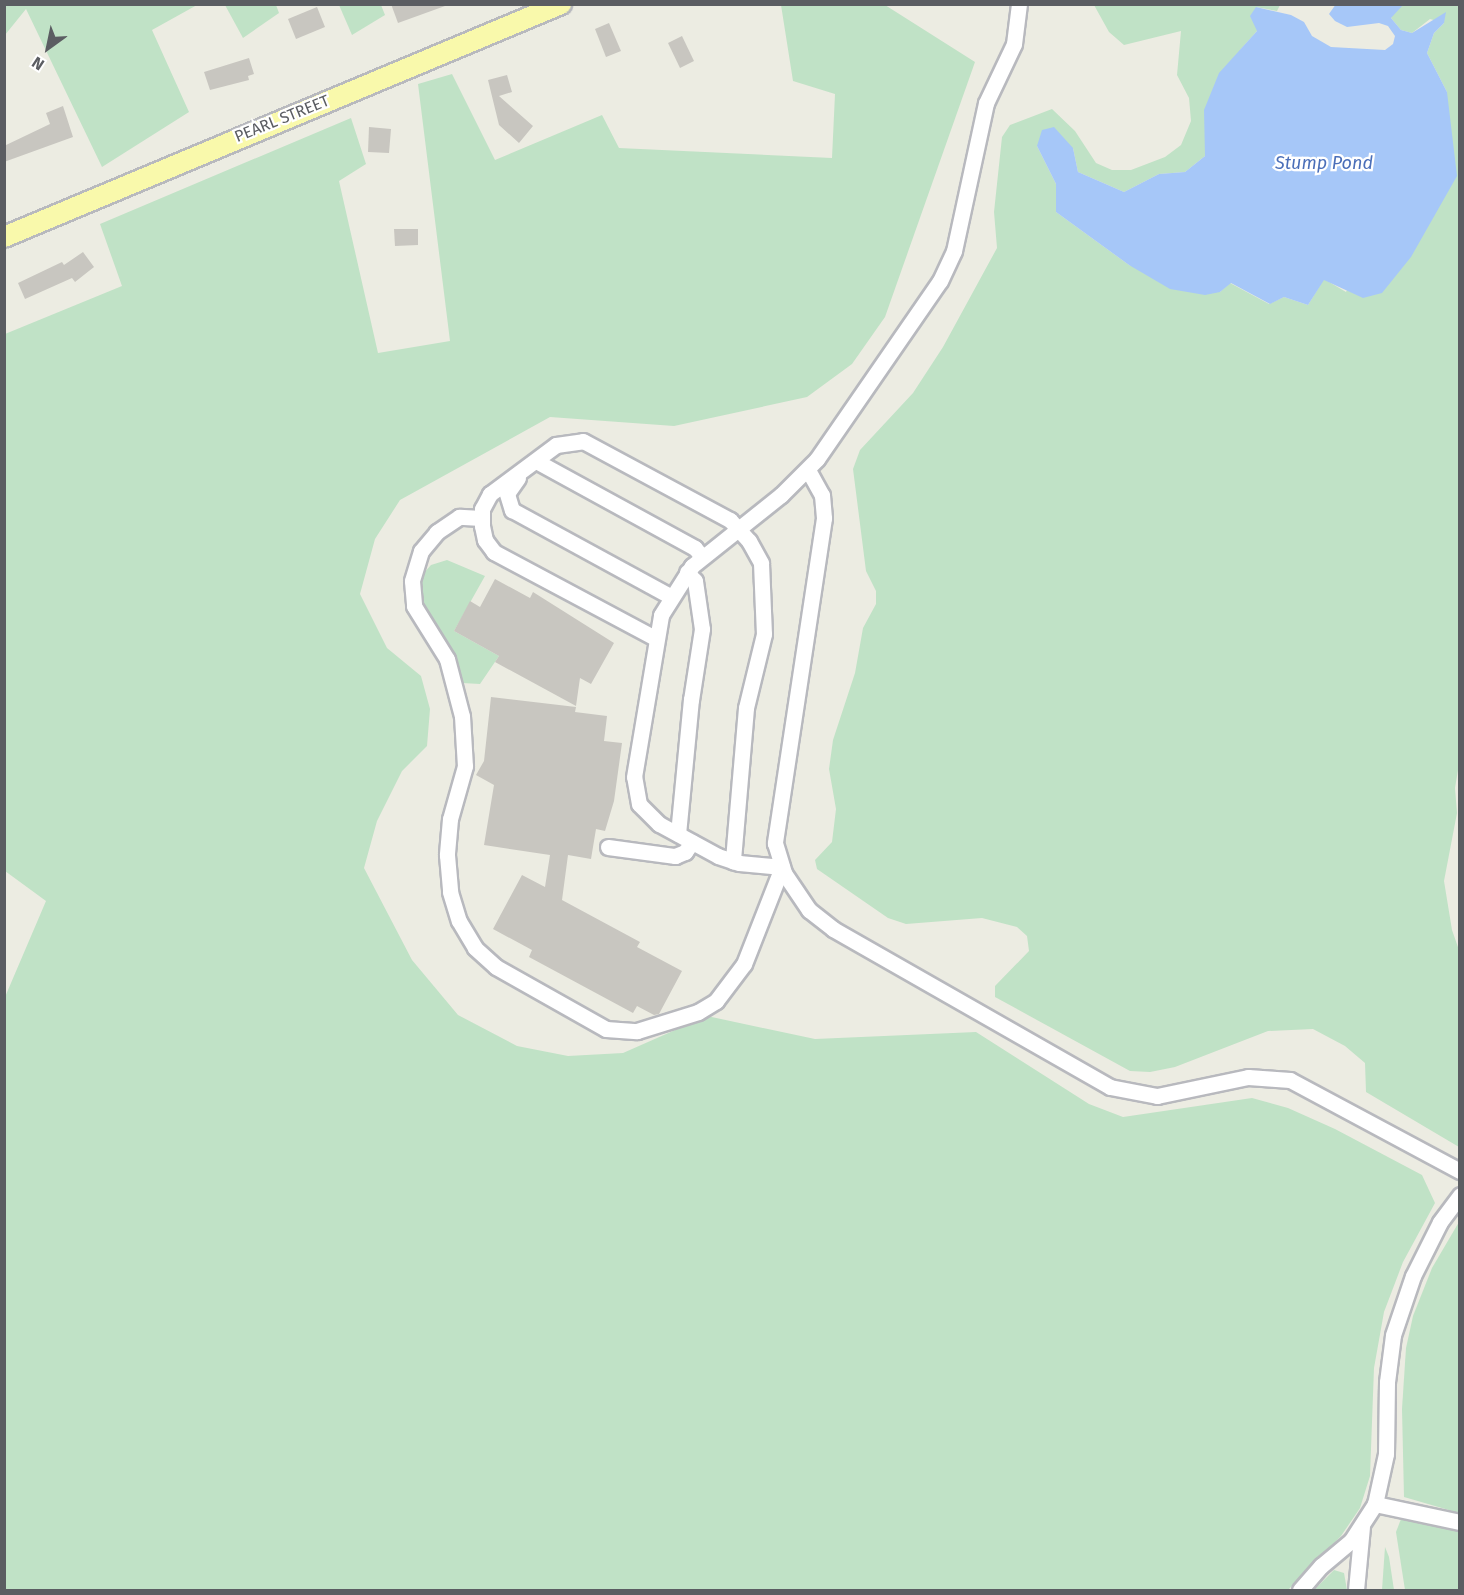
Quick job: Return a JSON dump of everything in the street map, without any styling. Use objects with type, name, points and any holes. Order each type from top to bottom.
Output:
[{"type":"main road","name":"PEARL STREET","points":[[4,237],[561,4]]},
{"type":"lane","points":[[782,867],[733,861],[678,834],[644,810],[633,786],[655,638],[670,596],[687,572],[702,557],[808,470],[951,261],[983,115],[1014,44],[1019,4]]},
{"type":"lane","points":[[670,596],[512,510],[507,494],[522,474],[556,445],[583,441],[740,527],[761,563],[764,634],[746,708],[733,861]]},
{"type":"lane","points":[[536,461],[695,548],[702,557]]},
{"type":"lane","points":[[808,470],[820,488],[825,508],[775,843],[782,867],[798,896],[820,921],[1110,1087],[1157,1096],[1248,1077],[1290,1080],[1460,1171]]},
{"type":"lane","points":[[522,474],[490,494],[481,518],[484,540],[500,557],[655,638]]},
{"type":"lane","points":[[481,518],[459,517],[437,532],[417,561],[411,590],[414,606],[447,659],[462,716],[465,766],[450,819],[448,874],[457,914],[475,948],[507,974],[606,1029],[637,1030],[654,1026],[708,1006],[730,986],[756,942],[782,867]]},
{"type":"lane","points":[[678,834],[691,700],[702,629],[694,578],[687,572]]},
{"type":"lane","points":[[608,847],[675,856],[685,852],[692,842]]},
{"type":"lane","points":[[1300,1590],[1362,1527],[1375,1504],[1386,1454],[1387,1382],[1393,1335],[1426,1248],[1460,1195]]},
{"type":"lane","points":[[1375,1504],[1460,1522]]},
{"type":"lane","points":[[1356,1590],[1362,1527]]},
{"type":"green space","points":[[5,4],[197,5],[152,30],[189,112],[102,167],[26,9],[5,35]]},
{"type":"green space","points":[[225,5],[276,5],[279,13],[243,38]]},
{"type":"green space","points":[[339,5],[381,5],[385,15],[352,35]]},
{"type":"green space","points":[[781,5],[885,5],[975,62],[885,317],[852,364],[807,397],[674,426],[550,417],[400,500],[375,539],[360,594],[387,648],[421,676],[430,709],[427,746],[402,771],[377,821],[364,868],[412,960],[458,1015],[517,1046],[568,1056],[623,1053],[707,1016],[815,1039],[976,1032],[1089,1104],[1123,1117],[1252,1098],[1288,1108],[1335,1129],[1422,1175],[1435,1203],[1403,1262],[1384,1312],[1374,1368],[1370,1476],[1360,1508],[1341,1536],[1288,1590],[5,1590],[5,997],[46,901],[5,871],[5,334],[122,286],[100,224],[351,118],[366,164],[339,181],[378,353],[450,341],[418,84],[452,74],[495,160],[602,115],[619,148],[832,158],[835,94],[793,81]]},
{"type":"green space","points":[[1094,5],[1280,5],[1277,11],[1256,7],[1257,31],[1241,49],[1205,140],[1205,156],[1185,172],[1159,174],[1124,192],[1078,172],[1073,148],[1037,146],[1056,184],[1056,212],[1129,265],[1220,292],[1230,283],[1269,304],[1284,297],[1308,305],[1324,279],[1346,292],[1447,92],[1427,53],[1434,33],[1444,23],[1430,19],[1412,33],[1401,30],[1391,18],[1395,10],[1403,5],[1459,5],[1460,758],[1455,788],[1457,813],[1444,881],[1452,930],[1459,950],[1459,1147],[1366,1092],[1365,1063],[1345,1046],[1313,1029],[1268,1031],[1175,1067],[1150,1072],[1130,1071],[995,997],[995,986],[1029,951],[1027,936],[1017,927],[982,918],[906,924],[888,918],[817,869],[815,860],[832,842],[836,809],[829,769],[833,740],[855,673],[863,628],[876,604],[876,591],[866,571],[853,469],[860,450],[913,393],[943,347],[997,248],[994,212],[1002,137],[1010,125],[1052,109],[1075,131],[1096,163],[1112,170],[1131,170],[1165,157],[1181,145],[1191,121],[1189,98],[1177,75],[1181,31],[1124,45],[1109,32]]},
{"type":"green space","points":[[447,560],[485,576],[454,631],[499,656],[480,684],[462,683],[448,648],[420,600],[422,575],[431,565]]},
{"type":"green space","points":[[1459,1222],[1459,1513],[1404,1497],[1402,1409],[1406,1348],[1413,1316],[1432,1268]]},
{"type":"green space","points":[[1409,1518],[1459,1531],[1459,1590],[1405,1590],[1396,1532],[1401,1519]]},
{"type":"green space","points":[[1385,1547],[1389,1557],[1394,1590],[1382,1590]]},
{"type":"green space","points":[[1334,1570],[1344,1573],[1347,1590],[1314,1590]]},
{"type":"water","name":"Stump Pond","points":[[1336,4],[1403,5],[1391,18],[1401,30],[1412,33],[1446,12],[1444,23],[1434,33],[1427,53],[1447,92],[1457,176],[1411,257],[1382,293],[1363,298],[1324,280],[1308,305],[1284,297],[1270,304],[1231,283],[1220,292],[1205,295],[1170,289],[1129,265],[1056,212],[1056,184],[1037,146],[1042,130],[1054,127],[1073,148],[1078,172],[1124,192],[1159,174],[1185,172],[1205,156],[1204,110],[1219,73],[1257,31],[1250,16],[1256,7],[1291,15],[1304,22],[1312,36],[1331,47],[1385,50],[1393,44],[1395,36],[1388,26],[1379,23],[1347,27],[1335,21],[1329,14]]},
{"type":"building","points":[[391,4],[445,4],[445,6],[398,23]]},
{"type":"building","points":[[317,7],[325,27],[296,39],[288,19]]},
{"type":"building","points":[[609,23],[621,51],[606,57],[595,29]]},
{"type":"building","points":[[682,36],[694,61],[680,68],[668,43]]},
{"type":"building","points":[[249,58],[254,74],[248,76],[249,80],[210,90],[204,72]]},
{"type":"building","points":[[507,75],[512,92],[499,96],[533,126],[519,143],[499,125],[488,80]]},
{"type":"building","points":[[63,106],[73,137],[4,162],[4,146],[50,124],[46,113]]},
{"type":"building","points":[[369,127],[391,129],[389,153],[368,152]]},
{"type":"building","points":[[394,229],[418,229],[418,245],[395,246]]},
{"type":"building","points":[[83,252],[94,267],[75,282],[72,278],[25,299],[18,283],[62,262],[64,265]]},
{"type":"building","points":[[495,579],[530,598],[533,592],[614,643],[591,684],[580,678],[576,706],[495,662],[499,656],[454,631],[470,601],[480,607]]},
{"type":"building","points":[[491,697],[576,707],[575,712],[607,716],[604,741],[622,743],[614,801],[605,831],[596,829],[591,859],[568,855],[562,900],[640,942],[637,947],[682,971],[659,1014],[654,1015],[637,1006],[633,1013],[529,957],[532,950],[493,929],[522,875],[545,887],[550,855],[484,845],[494,785],[476,775],[484,761]]}]
